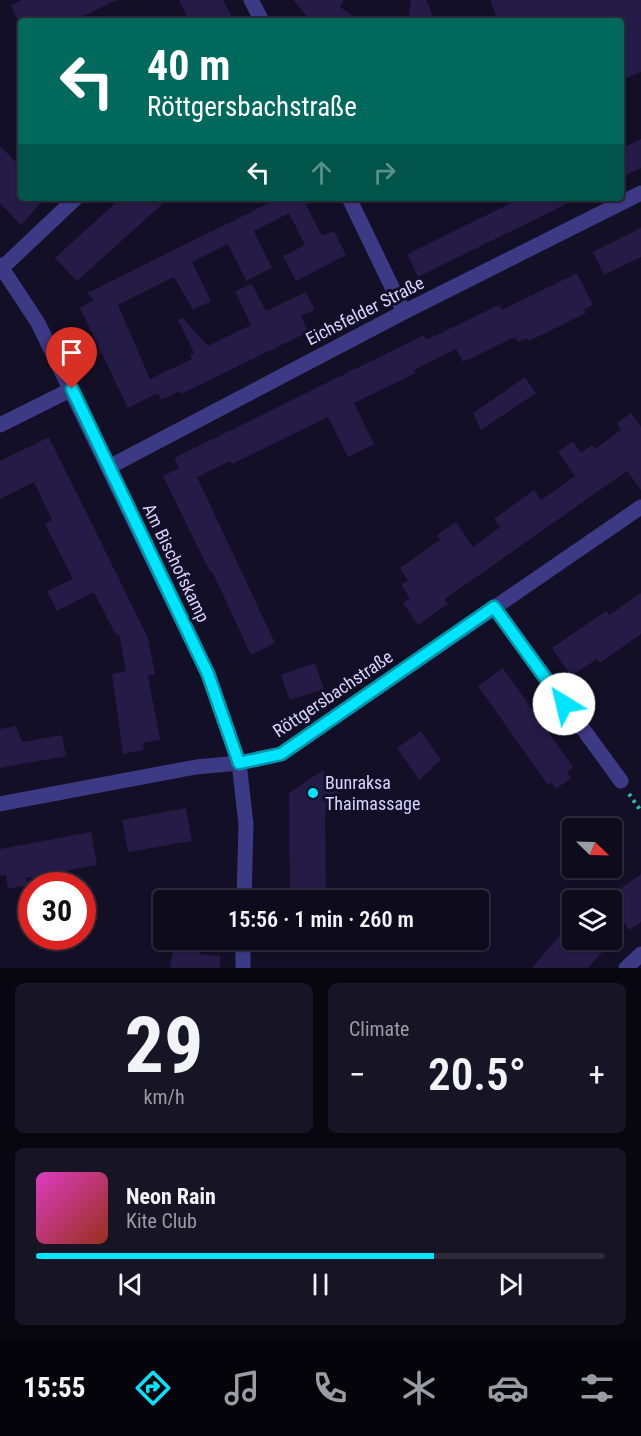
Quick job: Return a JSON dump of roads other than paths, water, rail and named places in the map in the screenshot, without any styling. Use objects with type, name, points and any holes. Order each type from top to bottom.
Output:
[{"type":"street","points":[[251,0],[260,18]]},
{"type":"street","name":"Eichsfelder Straße","points":[[109,467],[404,312],[641,193]]},
{"type":"street","points":[[1,266],[73,201]]},
{"type":"street","points":[[350,201],[404,312]]},
{"type":"street","name":"Am Bischofskamp","points":[[1,266],[38,323],[72,389],[208,674],[239,763],[246,824],[244,890]]},
{"type":"street","points":[[0,425],[72,389]]},
{"type":"street","name":"Röttgersbachstraße","points":[[0,804],[196,767],[239,763],[281,754],[641,507]]},
{"type":"street","points":[[494,607],[621,781]]},
{"type":"street","points":[[243,950],[243,968]]},
{"type":"street","points":[[626,968],[641,954]]},
{"type":"place","name":"Bunraksa Thaimassage","points":[[313,793]]}]
